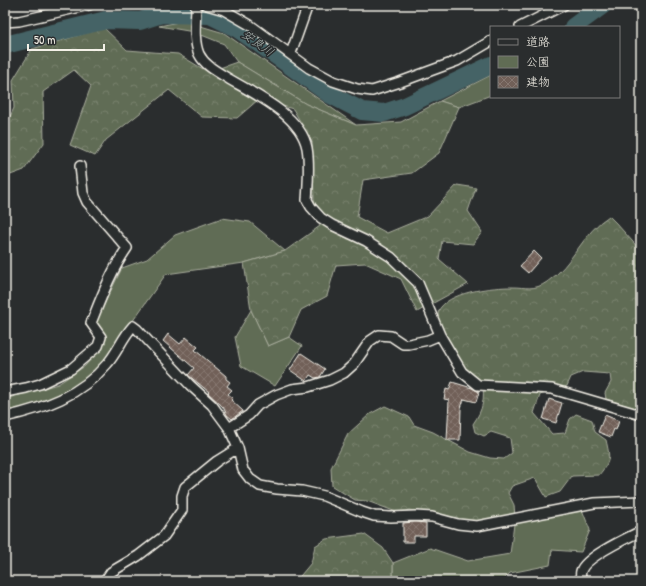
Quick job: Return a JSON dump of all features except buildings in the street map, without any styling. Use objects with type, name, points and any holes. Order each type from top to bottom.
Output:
[{"type":"street","points":[[5,22],[26,20],[89,5]]},
{"type":"street","points":[[196,5],[196,38],[199,53],[211,68],[256,95],[287,116],[303,136],[307,148],[307,200],[311,206],[321,218],[332,225],[366,241],[391,257],[418,283],[440,334],[462,372],[478,385],[552,389],[641,415]]},
{"type":"street","points":[[207,5],[224,10],[250,25],[309,68],[333,81],[350,87],[372,91],[457,61],[490,42]]},
{"type":"street","points":[[291,54],[308,5]]},
{"type":"street","points":[[522,26],[564,5]]},
{"type":"street","points":[[5,392],[40,384],[71,369],[98,346],[101,337],[91,323],[105,289],[127,248],[87,202],[83,193],[80,166]]},
{"type":"street","points":[[5,417],[25,413],[60,400],[89,383],[108,364],[127,332],[133,326],[190,385],[212,405],[229,428],[238,448],[243,470],[250,479],[260,486],[302,491],[324,496],[374,516],[432,517],[458,524],[477,526],[594,503],[612,501],[641,501]]},
{"type":"street","points":[[229,428],[249,415],[258,405],[276,395],[292,389],[308,387],[330,380],[344,373],[354,364],[370,341],[379,335],[391,336],[403,344],[409,344],[428,340],[440,334]]},
{"type":"street","points":[[105,581],[111,572],[138,556],[164,536],[182,510],[182,496],[185,487],[217,461],[238,448]]},
{"type":"street","points":[[581,581],[581,571],[587,562],[641,531]]},
{"type":"green space","points":[[184,21],[224,33],[356,125],[306,104],[237,62],[224,44],[194,32],[159,26]]},
{"type":"green space","points":[[104,28],[127,50],[178,54],[208,72],[237,62],[306,104],[356,125],[401,122],[440,101],[459,107],[439,153],[412,173],[363,180],[357,217],[387,233],[428,216],[457,185],[476,188],[468,211],[482,232],[473,244],[442,241],[439,259],[468,284],[417,312],[401,279],[365,263],[336,265],[327,296],[301,310],[289,337],[268,346],[251,310],[244,263],[285,251],[320,226],[314,199],[312,142],[293,109],[259,99],[237,118],[202,117],[169,90],[106,140],[95,156],[70,145],[91,86],[74,70],[43,92],[44,143],[24,170],[5,177],[5,127],[14,108],[13,80],[32,49]]},
{"type":"green space","points":[[490,76],[490,95],[459,107],[440,101]]},
{"type":"green space","points":[[609,216],[641,251],[641,410],[606,399],[605,393],[611,382],[610,374],[583,372],[571,377],[567,386],[540,395],[534,413],[552,434],[565,433],[570,419],[576,414],[592,420],[595,432],[606,440],[609,455],[606,466],[599,475],[572,476],[560,492],[546,497],[535,478],[512,486],[508,493],[514,505],[515,517],[479,523],[409,510],[399,513],[367,501],[355,500],[332,486],[331,468],[348,434],[370,414],[385,406],[409,417],[414,425],[433,432],[470,452],[490,458],[504,459],[512,453],[510,438],[491,432],[484,436],[475,432],[473,424],[482,404],[483,382],[464,367],[441,325],[438,315],[439,310],[455,297],[474,291],[504,287],[534,288],[542,285],[564,267],[592,231]]},
{"type":"green space","points":[[222,218],[250,222],[285,251],[244,263],[166,274],[103,363],[85,381],[58,397],[5,413],[5,399],[58,384],[85,366],[104,343],[104,333],[95,323],[122,268],[147,259],[175,235]]},
{"type":"green space","points":[[251,310],[268,346],[289,337],[302,346],[275,386],[241,366],[235,337]]},
{"type":"green space","points":[[579,502],[590,530],[581,552],[552,550],[550,565],[510,573],[502,581],[429,581],[423,578],[409,581],[393,581],[393,563],[430,548],[468,561],[510,554],[515,517]]},
{"type":"green space","points":[[364,534],[383,548],[393,563],[393,581],[296,581],[311,563],[315,546],[326,539]]},
{"type":"waterway","name":"安良川","points":[[574,26],[603,5]]},
{"type":"waterway","name":"安良川","points":[[5,45],[106,20],[140,21],[162,14],[210,15],[238,29],[329,94],[362,111],[384,113],[405,106],[490,65]]}]
